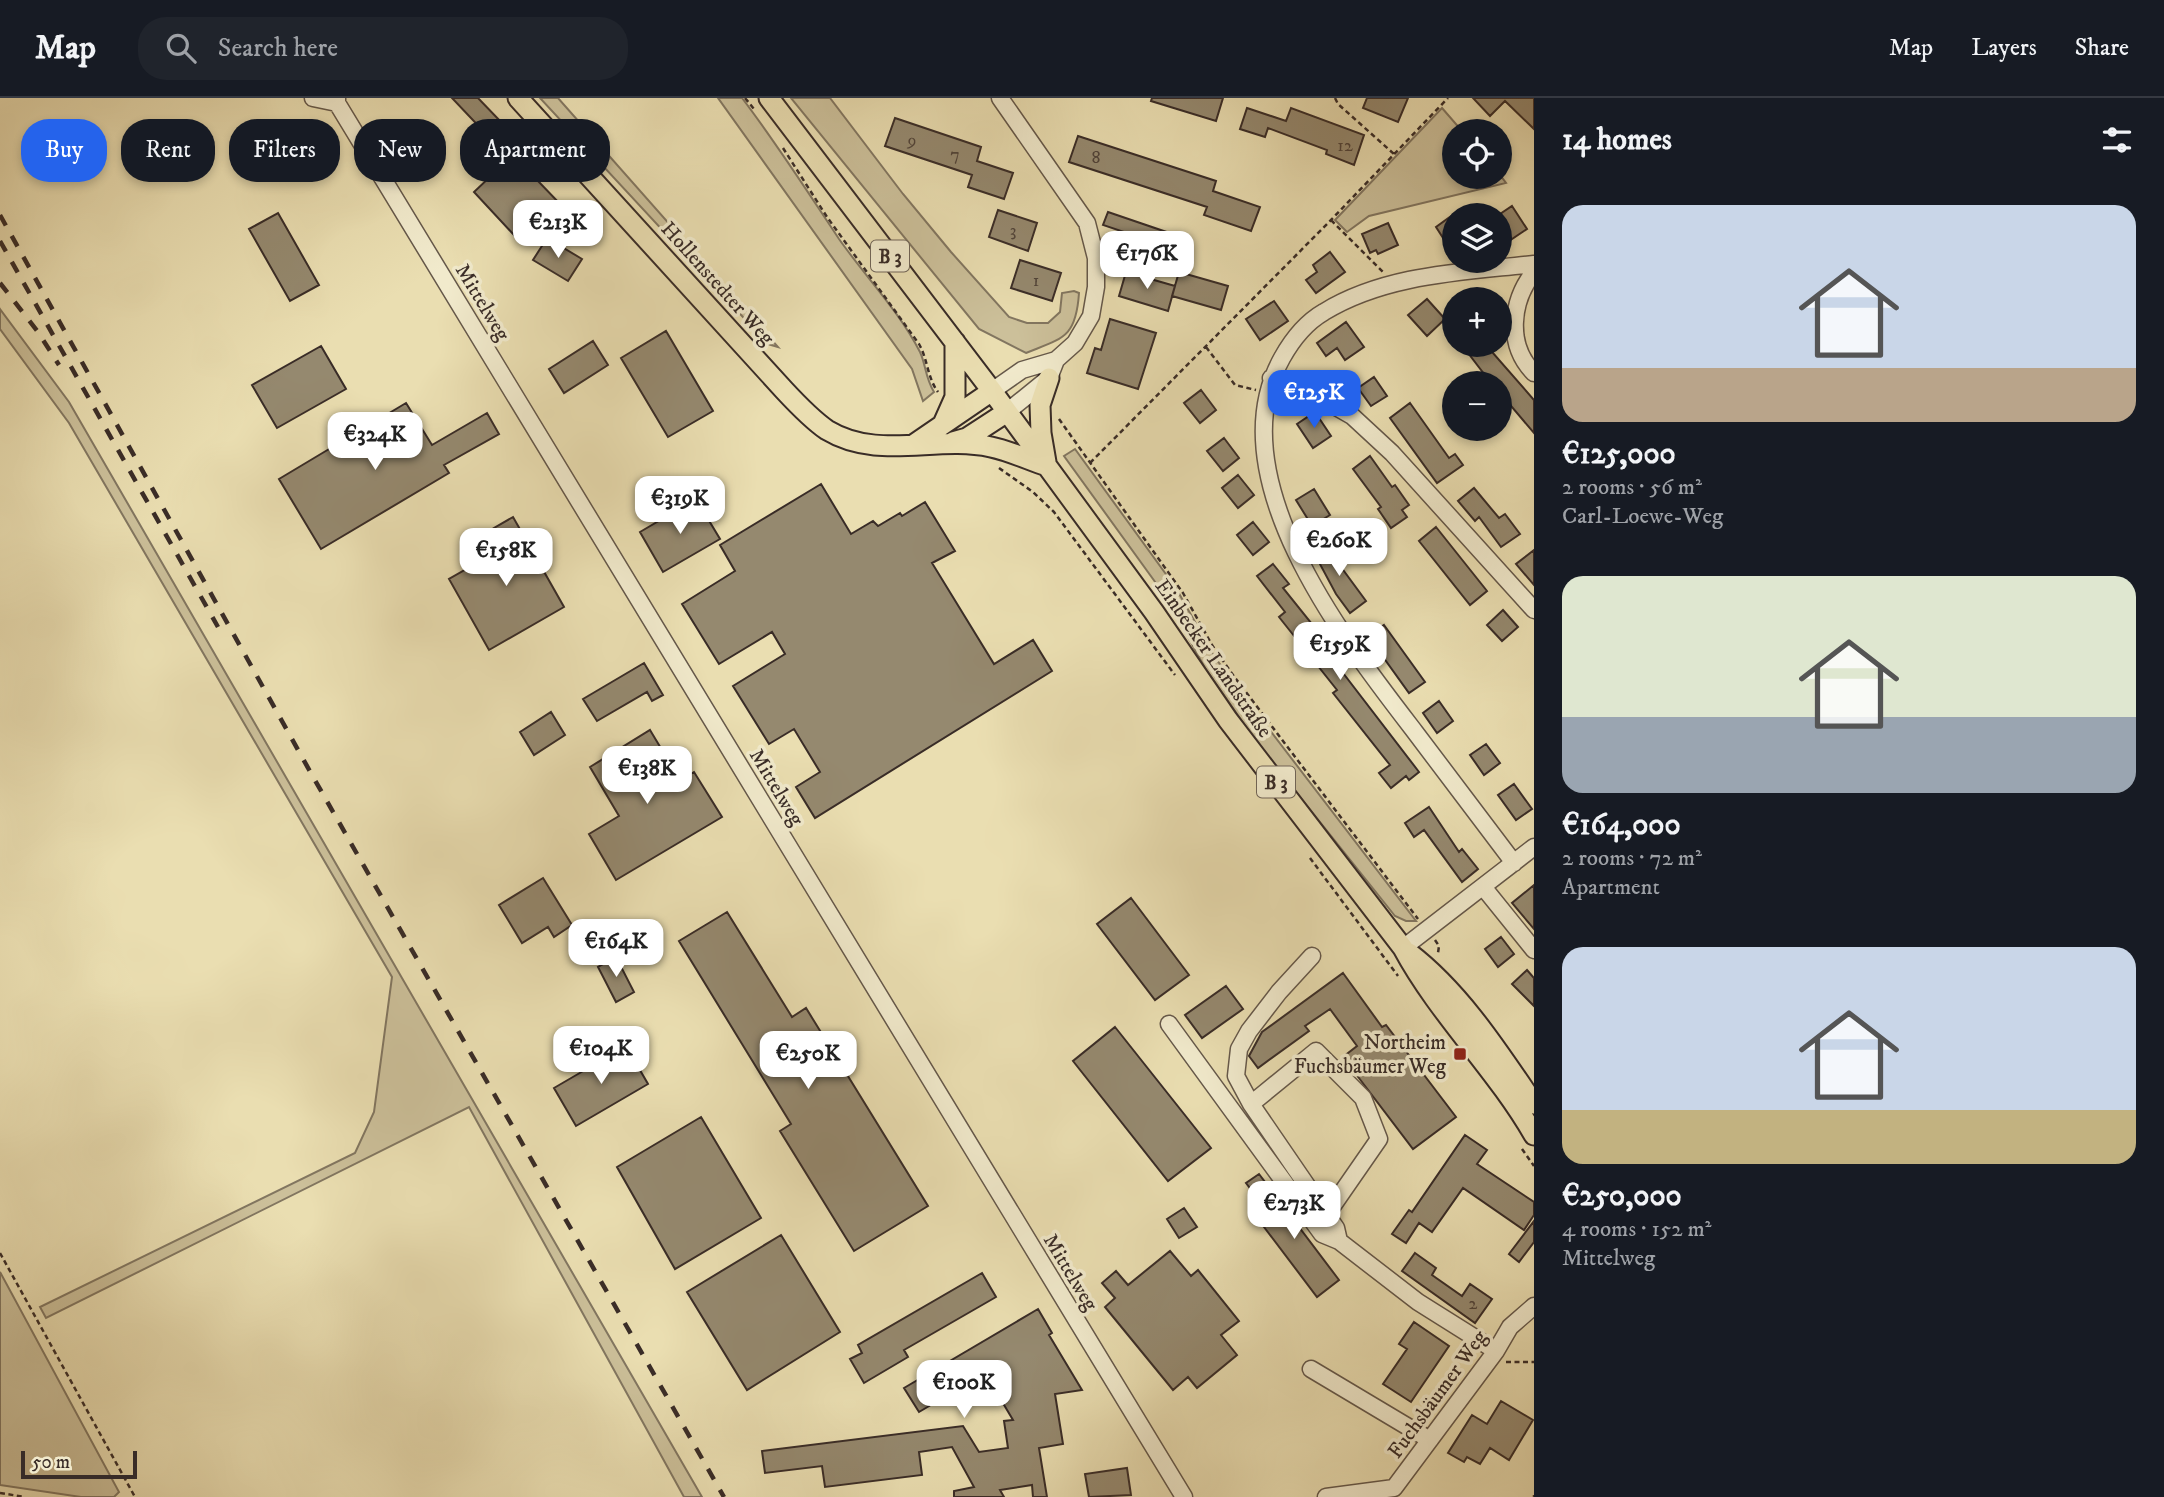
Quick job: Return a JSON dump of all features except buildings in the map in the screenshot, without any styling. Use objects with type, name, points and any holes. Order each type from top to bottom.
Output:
[{"type":"main road","name":"Hollenstedter Weg","points":[[518,98],[803,410],[827,429],[851,441],[868,445],[948,443]]},
{"type":"main road","name":"B 3","points":[[769,98],[992,391]]},
{"type":"main road","points":[[943,424],[955,397],[955,342]]},
{"type":"main road","points":[[948,443],[991,446],[1047,466],[1041,433],[1040,405],[1052,369]]},
{"type":"main road","points":[[913,445],[992,391]]},
{"type":"main road","name":"Einbecker Landstraße","points":[[992,391],[1154,612],[1228,720],[1403,948],[1421,981],[1474,1047],[1534,1135]]},
{"type":"main road","points":[[948,443],[967,438],[1007,412]]},
{"type":"main road","name":"Einbecker Landstraße","points":[[1403,948],[1434,972],[1492,1045],[1534,1104]]},
{"type":"street","points":[[313,98],[337,101]]},
{"type":"street","points":[[1000,98],[1087,223],[1096,258],[1096,288],[1091,316],[1075,343],[1007,412]]},
{"type":"street","name":"Mittelweg","points":[[337,101],[1184,1497]]},
{"type":"street","points":[[1514,863],[1389,699],[1334,621],[1296,551],[1277,505],[1265,453],[1263,414],[1269,385],[1293,338],[1322,313],[1352,297],[1395,284],[1442,274],[1534,264]]},
{"type":"street","points":[[1534,272],[1525,284],[1516,305],[1514,336],[1527,366],[1534,373]]},
{"type":"street","points":[[992,391],[1022,370],[1052,369]]},
{"type":"street","points":[[1269,385],[1317,396],[1352,416],[1392,453],[1534,610]]},
{"type":"street","points":[[1403,948],[1534,847]]},
{"type":"street","points":[[1484,888],[1534,950]]},
{"type":"street","points":[[1312,956],[1279,992],[1249,1031],[1238,1049],[1236,1076],[1251,1104],[1336,1228],[1339,1241]]},
{"type":"street","points":[[1169,1024],[1322,1234],[1339,1241],[1492,1356]]},
{"type":"street","points":[[1251,1104],[1316,1052],[1363,1098],[1380,1139],[1327,1214]]},
{"type":"street","name":"Fuchsbäumer Weg","points":[[1326,1497],[1394,1488],[1492,1356],[1510,1327],[1534,1307]]},
{"type":"street","points":[[1311,1369],[1430,1440]]},
{"type":"path","points":[[746,98],[760,117]]},
{"type":"path","points":[[1335,98],[1338,104],[1394,154]]},
{"type":"path","points":[[1089,464],[1448,98]]},
{"type":"path","points":[[782,145],[827,217],[926,355],[931,383],[937,391],[955,397]]},
{"type":"path","points":[[1331,220],[1395,284]]},
{"type":"path","points":[[1206,347],[1235,385],[1269,385]]},
{"type":"path","points":[[1054,412],[1183,593],[1212,645],[1233,675],[1439,946],[1438,956]]},
{"type":"path","points":[[0,1253],[135,1497]]},
{"type":"path","points":[[1492,1356],[1534,1362]]},
{"type":"path","points":[[0,1493],[25,1497]]},
{"type":"shaded area","points":[[540,98],[558,98],[577,119],[559,119]]},
{"type":"shaded area","points":[[718,98],[742,98],[839,239],[902,322],[920,352],[934,392],[923,401],[912,369]]},
{"type":"shaded area","points":[[791,98],[830,98],[903,194],[1009,317],[1027,323],[1048,323],[1060,312],[1062,293],[1079,293],[1071,328],[1049,344],[1026,353],[979,329]]},
{"type":"shaded area","points":[[1442,108],[1452,119],[1442,119],[1442,189],[1481,189],[1369,216],[1347,232],[1335,220]]},
{"type":"shaded area","points":[[610,157],[778,347],[768,344],[610,174]]},
{"type":"shaded area","points":[[0,309],[69,402],[702,1497],[684,1497],[469,1107],[46,1318],[40,1307],[355,1153],[374,1112],[392,977],[69,423],[0,329]]},
{"type":"shaded area","points":[[1075,449],[1176,588],[1214,656],[1416,921],[1406,921],[1395,916],[1260,747],[1205,668],[1166,597],[1064,456]]},
{"type":"shaded area","points":[[0,1272],[119,1492],[114,1497],[81,1497],[0,1485]]},
{"type":"railway","points":[[0,215],[312,775],[724,1497]]},
{"type":"railway","points":[[0,241],[218,627]]},
{"type":"railway","points":[[0,283],[38,332],[59,365]]},
{"type":"place","name":"Northeim Fuchsbäumer Weg","points":[[1460,1054]]}]
